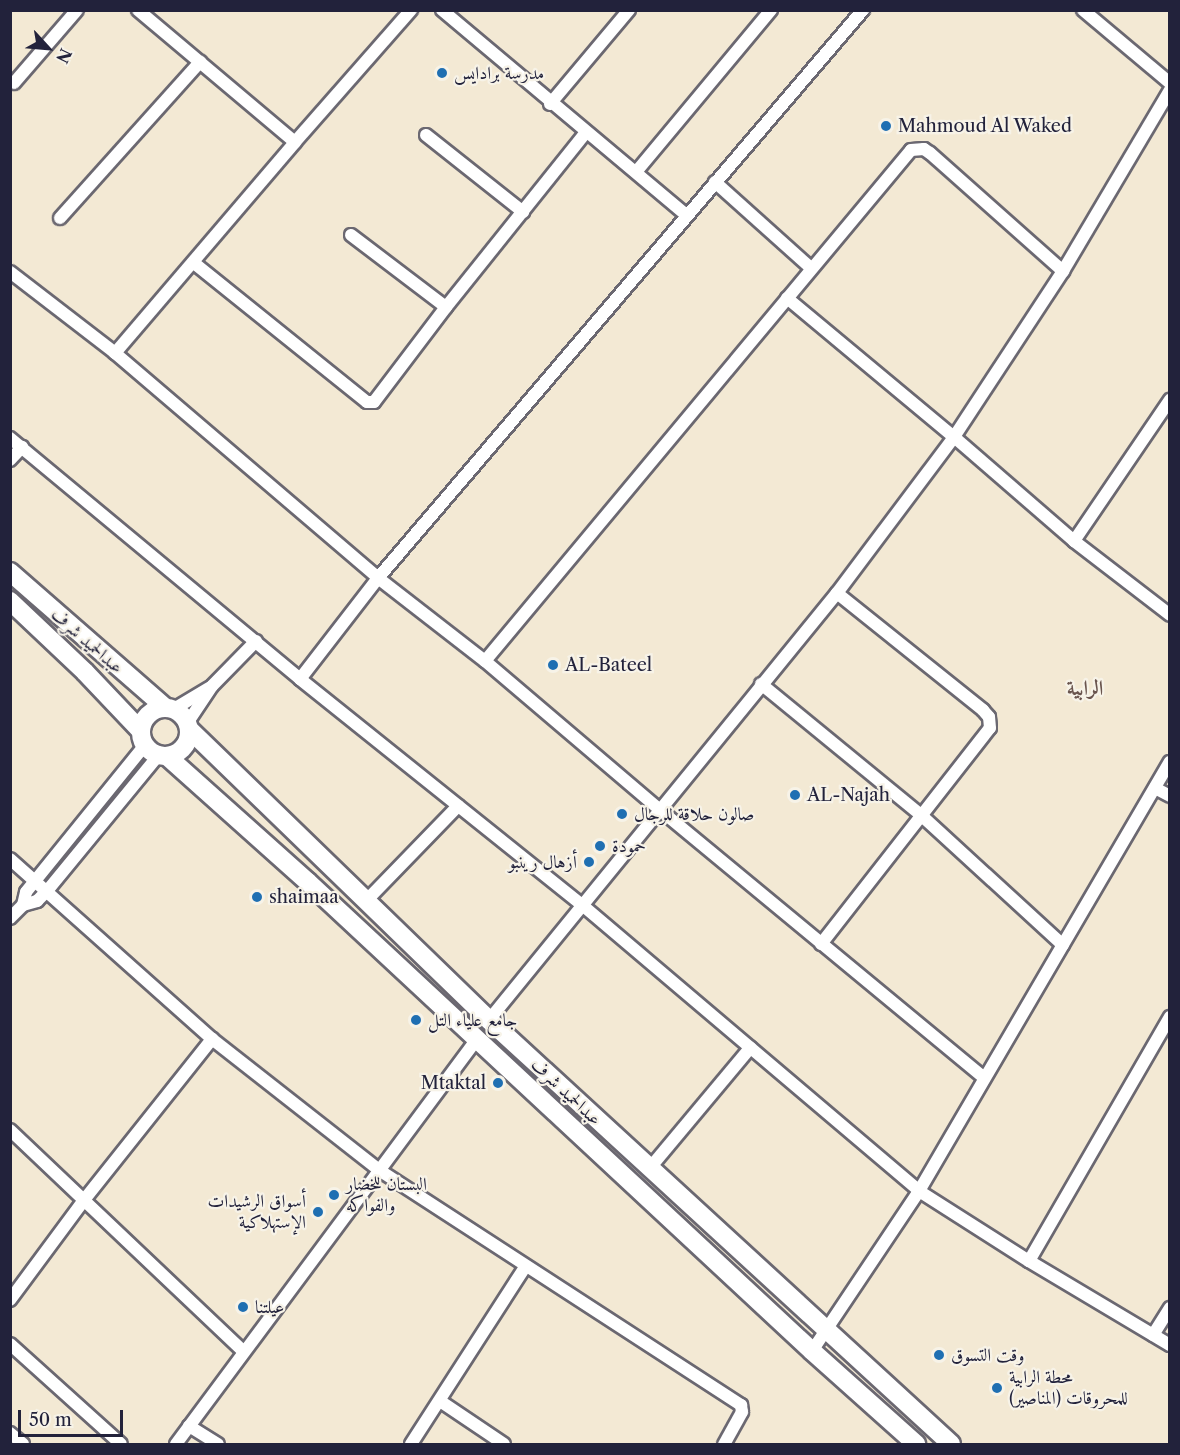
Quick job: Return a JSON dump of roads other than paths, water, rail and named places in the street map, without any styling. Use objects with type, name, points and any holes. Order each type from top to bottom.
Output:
[{"type":"main road","name":"عبدالحميد شرف","points":[[10,573],[170,708]]},
{"type":"main road","name":"عبدالحميد شرف","points":[[10,602],[86,672],[153,747],[308,882],[812,1351],[916,1444]]},
{"type":"main road","points":[[170,708],[189,726],[185,747],[177,754],[153,747],[146,717],[157,709],[170,708]]},
{"type":"main road","name":"عبدالحميد شرف","points":[[189,726],[364,902],[489,1020],[951,1444]]},
{"type":"street","points":[[14,83],[77,10]]},
{"type":"street","points":[[138,10],[295,142]]},
{"type":"street","points":[[115,353],[411,10]]},
{"type":"street","points":[[442,10],[550,104],[686,215]]},
{"type":"street","points":[[550,104],[629,10]]},
{"type":"street","points":[[636,172],[771,10]]},
{"type":"street","points":[[1083,10],[1170,83]]},
{"type":"street","points":[[300,679],[378,578],[860,11]]},
{"type":"street","points":[[60,218],[200,62]]},
{"type":"street","points":[[489,1020],[581,904],[837,593],[954,437],[1063,271],[1170,90]]},
{"type":"street","points":[[194,262],[369,403],[376,400],[446,307],[586,132]]},
{"type":"street","points":[[426,135],[523,212]]},
{"type":"street","points":[[485,661],[905,155],[917,148],[930,153],[1063,271]]},
{"type":"street","points":[[715,182],[811,268]]},
{"type":"street","points":[[351,235],[446,307]]},
{"type":"street","points":[[10,272],[115,353],[378,578],[485,661],[820,944],[984,1077]]},
{"type":"street","points":[[787,298],[954,437],[1074,541],[1170,615]]},
{"type":"street","points":[[1074,541],[1170,400]]},
{"type":"street","points":[[10,438],[300,679],[581,904],[919,1191],[1029,1262],[1170,1345]]},
{"type":"street","points":[[10,460],[22,447]]},
{"type":"street","points":[[820,944],[987,736],[990,728],[989,717],[837,593]]},
{"type":"street","points":[[189,726],[212,686],[256,641]]},
{"type":"street","points":[[762,684],[922,816],[1063,945]]},
{"type":"street","points":[[170,708],[212,686]]},
{"type":"street","points":[[23,905],[26,892],[35,881],[153,747]]},
{"type":"street","points":[[10,918],[23,905],[37,901],[47,891],[153,747]]},
{"type":"street","points":[[812,1351],[827,1332],[919,1191],[1170,762]]},
{"type":"street","points":[[1155,788],[1170,796]]},
{"type":"street","points":[[364,902],[458,806]]},
{"type":"street","points":[[10,859],[212,1039],[379,1170],[525,1267],[741,1405],[742,1412],[724,1444]]},
{"type":"street","points":[[1029,1262],[1170,1017]]},
{"type":"street","points":[[10,1300],[84,1200],[212,1039]]},
{"type":"street","points":[[176,1444],[477,1039]]},
{"type":"street","points":[[649,1169],[750,1048]]},
{"type":"street","points":[[10,1130],[243,1351]]},
{"type":"street","points":[[411,1444],[525,1267]]},
{"type":"street","points":[[1153,1335],[1170,1308]]},
{"type":"street","points":[[10,1344],[121,1444]]},
{"type":"street","points":[[440,1401],[504,1444]]},
{"type":"street","points":[[189,1426],[218,1444]]},
{"type":"street","points":[[10,1433],[24,1444]]},
{"type":"place","name":"مدرسة برادايس","points":[[442,73]]},
{"type":"place","name":"Mahmoud Al Waked","points":[[886,126]]},
{"type":"place","name":"AL-Bateel","points":[[553,665]]},
{"type":"place","name":"AL-Najah","points":[[795,795]]},
{"type":"place","name":"صالون حلاقة للرجال","points":[[622,814]]},
{"type":"place","name":"حمودة","points":[[600,846]]},
{"type":"place","name":"أزهال رينبو","points":[[589,862]]},
{"type":"place","name":"shaimaa","points":[[257,897]]},
{"type":"place","name":"جامع علياء التل","points":[[416,1020]]},
{"type":"place","name":"Mtaktal","points":[[498,1083]]},
{"type":"place","name":"البستان للخضار والفواكه","points":[[334,1195]]},
{"type":"place","name":"أسواق الرشيدات الإستهلاكية","points":[[318,1212]]},
{"type":"place","name":"عيلتنا","points":[[243,1307]]},
{"type":"place","name":"وقت التسوق","points":[[939,1355]]},
{"type":"place","name":"محطة الرابية للمحروقات (المناصير)","points":[[997,1388]]},
{"type":"district","name":"الرابية","points":[[1085,688]]}]
